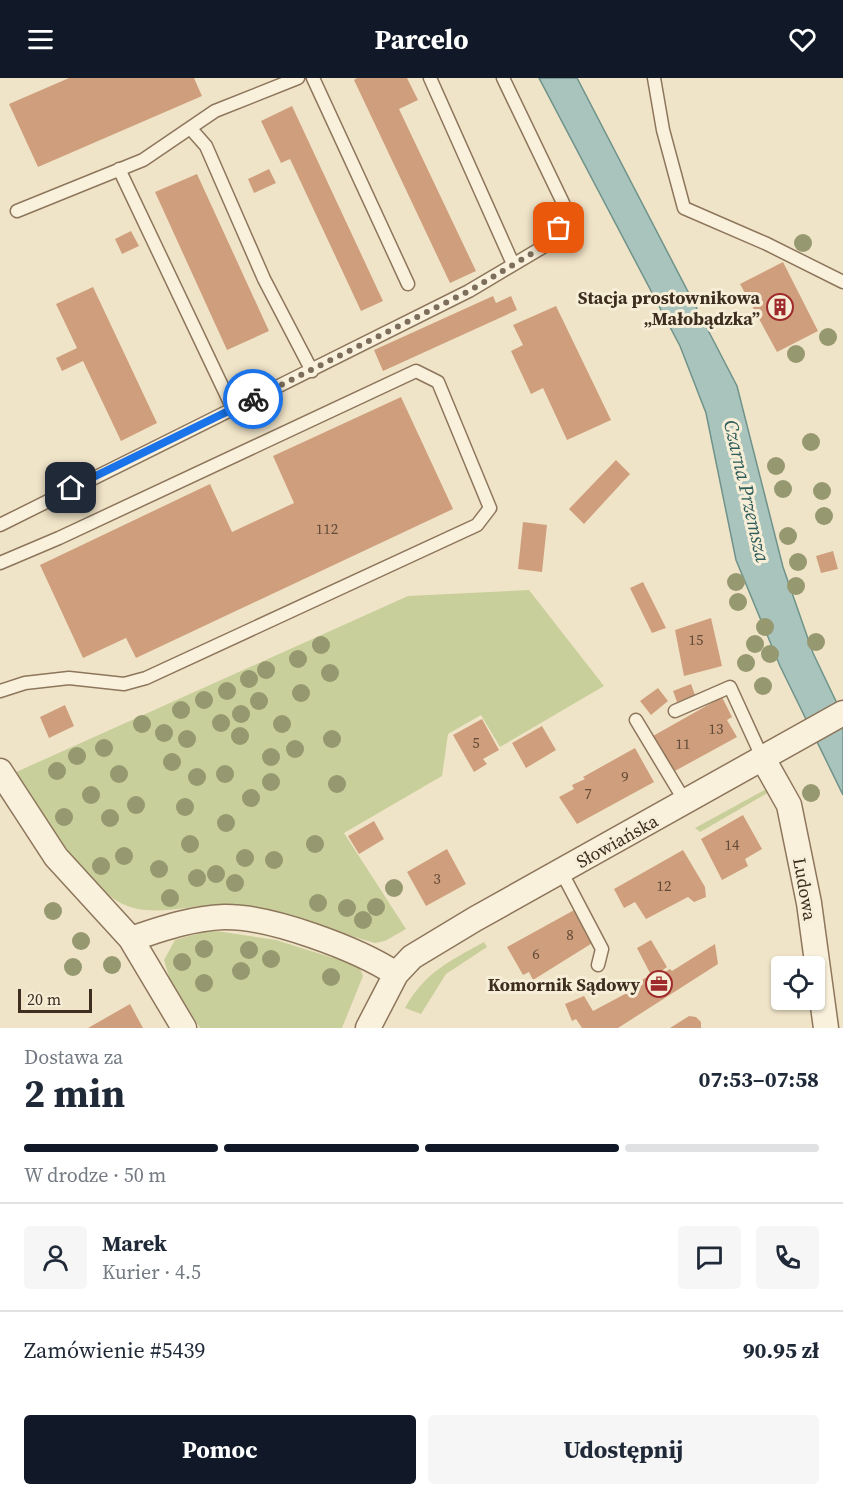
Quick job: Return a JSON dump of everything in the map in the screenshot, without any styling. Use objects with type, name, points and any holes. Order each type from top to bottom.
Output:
[{"type":"street","name":"Słowiańska","points":[[368,1028],[396,974],[412,957],[843,713]]},
{"type":"street","name":"Ludowa","points":[[770,753],[789,805],[809,903],[826,1028]]},
{"type":"street","points":[[0,771],[57,857],[131,939],[184,1028]]},
{"type":"street","points":[[131,939],[190,921],[225,917],[261,922],[347,947],[372,958],[396,974]]},
{"type":"lane","points":[[17,211],[143,160],[214,111],[298,78]]},
{"type":"lane","points":[[313,78],[408,284]]},
{"type":"lane","points":[[430,78],[513,264]]},
{"type":"lane","points":[[0,525],[469,291],[543,247],[559,228],[565,207],[504,78]]},
{"type":"lane","points":[[654,78],[663,130],[684,208],[843,282]]},
{"type":"lane","points":[[191,129],[206,146],[264,279],[312,371]]},
{"type":"lane","points":[[119,169],[233,409]]},
{"type":"lane","points":[[0,563],[59,538],[416,371],[438,382],[490,508],[477,525],[146,678],[124,684],[69,678],[25,683],[0,691]]},
{"type":"lane","points":[[675,711],[730,687],[770,753]]},
{"type":"lane","points":[[636,720],[686,803]]},
{"type":"lane","points":[[561,871],[602,950],[598,965]]},
{"type":"green space","points":[[529,590],[604,686],[500,747],[481,715],[448,734],[442,776],[344,833],[406,929],[385,941],[375,943],[277,912],[236,905],[153,910],[140,909],[117,901],[102,890],[73,860],[14,773],[408,596]]},
{"type":"green space","points":[[770,787],[771,791],[700,832],[695,828]]},
{"type":"green space","points":[[210,930],[276,940],[359,966],[363,976],[342,1028],[200,1028],[170,980],[164,960],[175,940]]},
{"type":"green space","points":[[484,942],[487,947],[446,974],[421,1014],[405,1008],[430,976]]},
{"type":"water","name":"Czarna Przemsza","points":[[539,78],[577,78],[737,386],[783,567],[813,653],[843,716],[843,795],[780,666],[736,560],[706,413],[680,346]]},
{"type":"building","points":[[69,78],[194,78],[202,96],[38,167],[9,104]]},
{"type":"building","points":[[357,78],[407,78],[418,100],[399,109],[476,271],[450,283],[354,80]]},
{"type":"building","points":[[292,106],[383,301],[361,311],[290,159],[281,163],[261,121]]},
{"type":"building","points":[[269,169],[276,183],[254,193],[248,179]]},
{"type":"building","points":[[197,174],[269,331],[227,350],[155,192]]},
{"type":"building","points":[[131,231],[139,246],[122,254],[115,239]]},
{"type":"building","name":"Stacja prostownikowa „Małobądzka”","points":[[783,262],[818,331],[777,352],[740,284]]},
{"type":"building","points":[[93,287],[157,423],[121,441],[83,361],[62,371],[56,358],[77,348],[56,304]]},
{"type":"building","points":[[493,296],[496,303],[511,296],[517,310],[383,371],[374,350]]},
{"type":"building","points":[[556,306],[611,420],[567,440],[543,388],[531,394],[511,351],[523,345],[513,325]]},
{"type":"building","points":[[401,397],[453,509],[136,658],[126,638],[83,658],[40,565],[210,484],[232,532],[294,503],[273,456]]},
{"type":"building","points":[[616,460],[630,474],[584,524],[569,509]]},
{"type":"building","points":[[523,522],[547,525],[542,572],[518,569]]},
{"type":"building","points":[[833,551],[838,569],[821,573],[816,556]]},
{"type":"building","points":[[643,582],[666,628],[652,633],[630,588]]},
{"type":"building","points":[[711,618],[722,666],[684,676],[675,630]]},
{"type":"building","points":[[691,684],[695,695],[677,702],[673,691]]},
{"type":"building","points":[[658,688],[668,701],[651,715],[640,701]]},
{"type":"building","points":[[722,697],[732,717],[727,720],[737,737],[673,772],[653,736]]},
{"type":"building","points":[[65,705],[74,726],[49,738],[40,717]]},
{"type":"building","points":[[482,719],[499,750],[483,759],[487,764],[474,772],[453,735]]},
{"type":"building","points":[[542,726],[556,750],[526,768],[512,743]]},
{"type":"building","points":[[635,748],[654,782],[577,824],[559,797],[574,789],[572,785],[585,779],[583,777]]},
{"type":"building","points":[[743,815],[762,849],[745,859],[748,866],[722,880],[701,839]]},
{"type":"building","points":[[374,821],[384,839],[359,854],[348,836]]},
{"type":"building","points":[[447,849],[466,884],[426,906],[407,872]]},
{"type":"building","points":[[683,850],[705,887],[706,897],[694,902],[688,897],[646,919],[635,902],[624,908],[614,889]]},
{"type":"building","points":[[576,909],[594,942],[533,980],[529,972],[523,975],[507,947]]},
{"type":"building","points":[[651,940],[667,967],[660,972],[661,974],[670,969],[672,971],[715,944],[718,964],[618,1028],[582,1028],[576,1019],[572,1021],[565,1004],[584,996],[593,1011],[640,986],[638,982],[651,975],[637,948]]},
{"type":"building","points":[[130,1004],[143,1028],[88,1028]]},
{"type":"building","points":[[689,1016],[696,1017],[701,1022],[701,1028],[670,1028]]},
{"type":"way so far","points":[[253,399],[469,291],[543,247],[559,228]]},
{"type":"place","name":"Stacja prostownikowa „Małobądzka”","points":[[780,307]]},
{"type":"place","name":"Komornik Sądowy","points":[[659,984]]},
{"type":"route","points":[[71,488],[253,399]]}]
